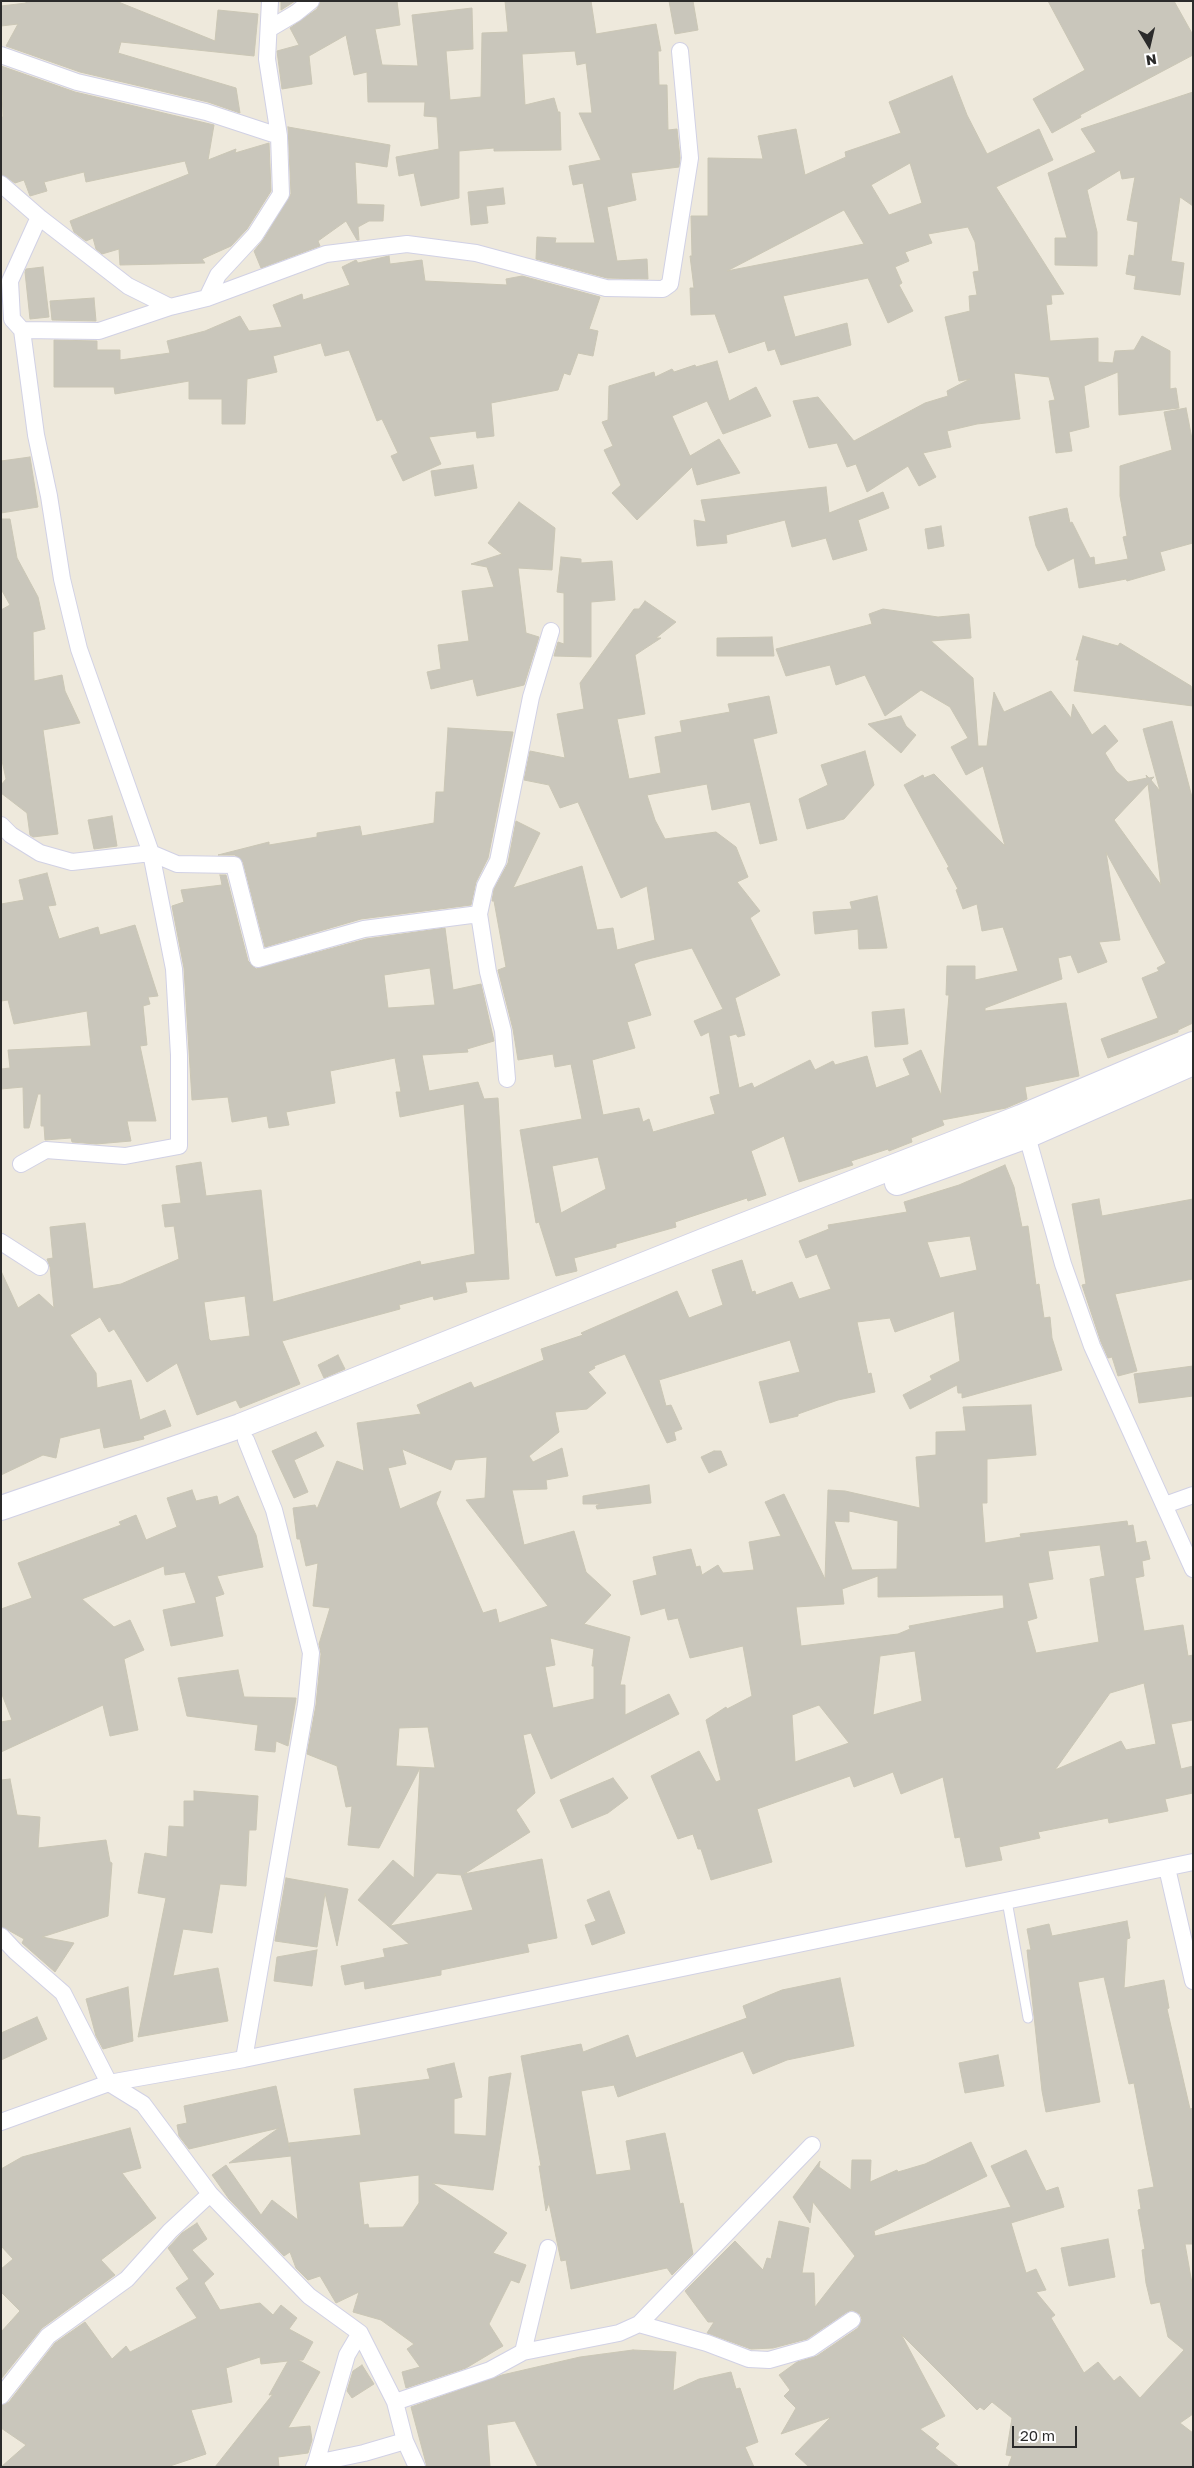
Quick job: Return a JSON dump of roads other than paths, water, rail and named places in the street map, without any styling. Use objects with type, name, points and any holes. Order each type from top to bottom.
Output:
[{"type":"street","points":[[207,298],[218,275],[255,235],[281,194],[279,136],[267,59],[270,1]]},
{"type":"street","points":[[269,29],[296,13],[311,1]]},
{"type":"street","points":[[22,330],[98,331],[170,307],[207,298],[326,254],[407,244],[476,252],[606,288],[663,289],[668,287],[681,223],[690,158],[680,51]]},
{"type":"street","points":[[1,55],[77,82],[206,112],[279,136]]},
{"type":"street","points":[[1,184],[39,217],[128,286],[170,307]]},
{"type":"street","points":[[21,1164],[46,1150],[124,1156],[179,1146],[179,1055],[174,969],[151,853],[78,649],[62,579],[49,496],[36,435],[22,330],[12,319],[10,281],[39,217]]},
{"type":"street","points":[[508,1080],[503,1031],[488,972],[480,914],[485,886],[498,861],[531,698],[551,631]]},
{"type":"street","points":[[1,824],[11,835],[40,854],[72,862],[151,853],[176,864],[234,865],[258,959],[364,929],[480,914]]},
{"type":"street","points":[[1,1508],[249,1422],[712,1238],[1021,1118],[1193,1044]]},
{"type":"street","points":[[1,1524],[246,1440],[704,1252],[1027,1136],[1193,1063]]},
{"type":"street","points":[[1027,1136],[1063,1264],[1092,1346],[1193,1569]]},
{"type":"street","points":[[1,1242],[40,1267]]},
{"type":"street","points":[[244,2059],[306,1704],[311,1653],[274,1510],[246,1440]]},
{"type":"street","points":[[1165,1505],[1193,1495]]},
{"type":"street","points":[[1,2122],[109,2083],[244,2059],[1193,1862]]},
{"type":"street","points":[[1166,1868],[1193,1981]]},
{"type":"street","points":[[1,1936],[16,1952],[63,1993],[109,2083],[143,2104],[210,2194],[309,2296],[360,2333],[395,2402],[405,2441],[417,2467]]},
{"type":"street","points":[[395,2402],[490,2370],[523,2352],[619,2333],[639,2324],[812,2145]]},
{"type":"street","points":[[1,2396],[48,2336],[127,2279],[170,2231],[210,2194]]},
{"type":"street","points":[[523,2352],[548,2248]]},
{"type":"street","points":[[639,2324],[707,2343],[749,2359],[769,2360],[811,2348],[852,2320]]},
{"type":"street","points":[[360,2333],[347,2355],[315,2465],[405,2441]]},
{"type":"lane","points":[[1007,1901],[1028,2018]]}]
